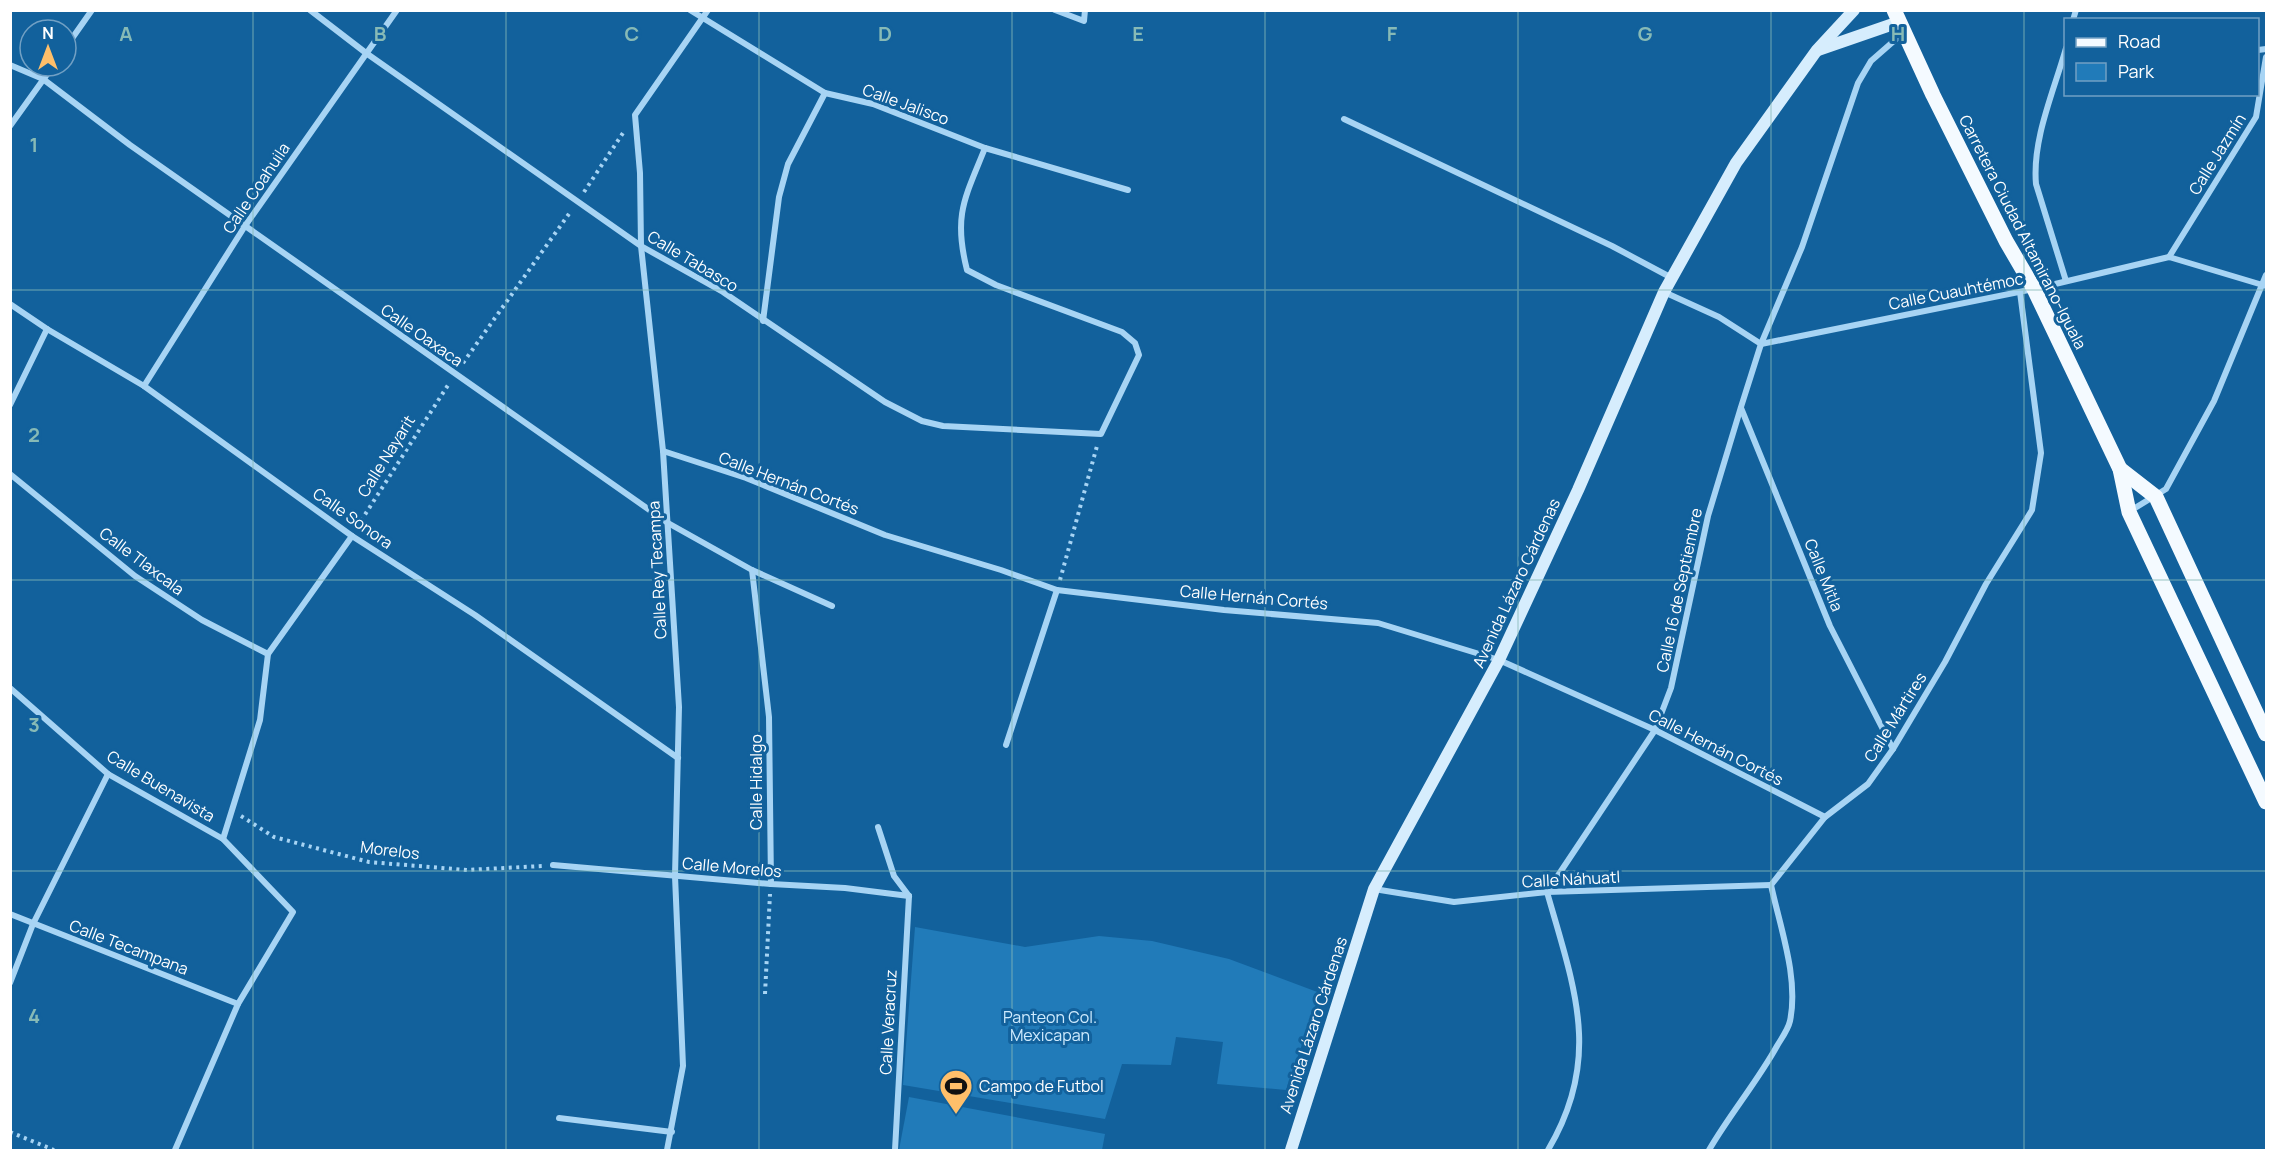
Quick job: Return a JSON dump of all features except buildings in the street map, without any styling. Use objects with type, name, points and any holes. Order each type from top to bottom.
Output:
[{"type":"main road","name":"Avenida Lázaro Cárdenas","points":[[1291,1150],[1374,889],[1499,660],[1578,490],[1664,292],[1736,163],[1817,50],[1854,10]]},
{"type":"main road","points":[[1817,50],[1899,22]]},
{"type":"main road","name":"Carretera Ciudad Altamirano-Iguala","points":[[1899,22],[2006,241],[2027,291],[2120,469],[2129,512],[2266,802]]},
{"type":"main road","name":"Carretera Ciudad Altamirano-Iguala","points":[[2120,469],[2156,497],[2266,734]]},
{"type":"street","points":[[78,30],[92,10]]},
{"type":"street","name":"Calle Tabasco","points":[[310,10],[366,53],[641,246],[723,292],[885,402],[922,421],[943,426],[1101,434]]},
{"type":"street","name":"Calle Coahuila","points":[[144,386],[245,226],[397,10]]},
{"type":"street","name":"Calle Jalisco","points":[[690,10],[825,93],[873,104],[985,148],[1128,190]]},
{"type":"street","points":[[635,115],[708,10]]},
{"type":"street","points":[[1055,10],[1084,21],[1085,10]]},
{"type":"street","name":"Calle 16 de Septiembre","points":[[1547,892],[1655,730],[1671,688],[1708,516],[1761,344],[1802,247],[1858,83],[1899,22]]},
{"type":"street","name":"Calle Jazmín","points":[[2169,257],[2256,117],[2266,57]]},
{"type":"street","name":"Calle Oaxaca","points":[[10,65],[43,79],[454,375],[668,523],[752,570],[831,606]]},
{"type":"street","points":[[2062,74],[2037,151],[2035,170],[2036,184],[2066,281]]},
{"type":"street","points":[[10,126],[43,79]]},
{"type":"street","points":[[763,321],[778,197],[788,164],[825,93]]},
{"type":"street","name":"Calle Rey Tecampa","points":[[635,115],[640,173],[641,246],[663,451],[679,707],[675,876],[683,1065],[667,1150]]},
{"type":"street","points":[[1344,119],[1612,246],[1672,278]]},
{"type":"street","points":[[985,148],[963,205],[960,240],[967,270],[996,285],[1122,332],[1135,343],[1139,355],[1101,434]]},
{"type":"street","name":"Calle Cuauhtémoc","points":[[1761,344],[2027,291],[2169,257],[2264,285]]},
{"type":"street","points":[[2129,512],[2166,489],[2214,401],[2264,285],[2266,275]]},
{"type":"street","name":"Calle Mártires","points":[[1771,885],[1825,817],[1868,784],[1893,749],[1946,662],[1986,584],[2032,510],[2041,453],[2027,291]]},
{"type":"street","points":[[1664,292],[1719,317],[1761,344]]},
{"type":"street","name":"Calle Sonora","points":[[10,304],[47,329],[144,386],[352,536],[475,615],[678,758]]},
{"type":"street","points":[[10,405],[47,329]]},
{"type":"street","name":"Calle Mitla","points":[[1741,407],[1830,626],[1893,749]]},
{"type":"street","name":"Calle Hernán Cortés","points":[[663,451],[746,478],[885,536],[1001,570],[1057,590],[1224,610],[1378,623],[1499,660],[1655,730],[1825,817]]},
{"type":"street","name":"Calle Tlaxcala","points":[[10,474],[135,576],[202,620],[268,654]]},
{"type":"street","points":[[223,839],[260,720],[268,654],[352,536]]},
{"type":"street","name":"Calle Hidalgo","points":[[752,570],[769,717],[771,884]]},
{"type":"street","points":[[1006,745],[1057,590]]},
{"type":"street","name":"Calle Buenavista","points":[[10,688],[108,774],[223,839],[293,912],[238,1004]]},
{"type":"street","points":[[10,983],[33,924],[108,774]]},
{"type":"street","points":[[878,827],[894,876],[909,896]]},
{"type":"street","name":"Calle Morelos","points":[[553,865],[771,884],[845,888],[909,896]]},
{"type":"street","points":[[1709,1150],[1724,1124],[1762,1072],[1790,1023],[1792,992],[1789,967],[1771,885]]},
{"type":"street","name":"Calle Náhuatl","points":[[1374,889],[1454,902],[1547,892],[1771,885]]},
{"type":"street","points":[[1547,892],[1576,994],[1581,1042],[1576,1084],[1560,1131],[1548,1150]]},
{"type":"street","name":"Calle Veracruz","points":[[895,1150],[909,896]]},
{"type":"street","name":"Calle Tecampana","points":[[10,914],[238,1004]]},
{"type":"street","points":[[175,1150],[238,1004]]},
{"type":"street","points":[[559,1118],[672,1132]]},
{"type":"path","name":"Calle Nayarit","points":[[352,536],[454,375],[578,201],[635,115]]},
{"type":"path","points":[[1057,590],[1101,434]]},
{"type":"path","name":"Morelos","points":[[233,811],[274,837],[369,862],[467,870],[553,865]]},
{"type":"path","points":[[765,994],[771,884]]},
{"type":"path","points":[[10,1132],[54,1150]]},
{"type":"green space","name":"Panteon Col. Mexicapan","points":[[915,927],[1025,947],[1099,936],[1152,941],[1229,959],[1320,993],[1286,1090],[1217,1084],[1223,1042],[1176,1037],[1171,1065],[1122,1064],[1105,1119],[903,1085]]},
{"type":"green space","name":"Campo de Futbol","points":[[909,1097],[1105,1134],[1102,1150],[899,1150]]},
{"type":"place","name":"Campo de Futbol","points":[[956,1115]]}]
